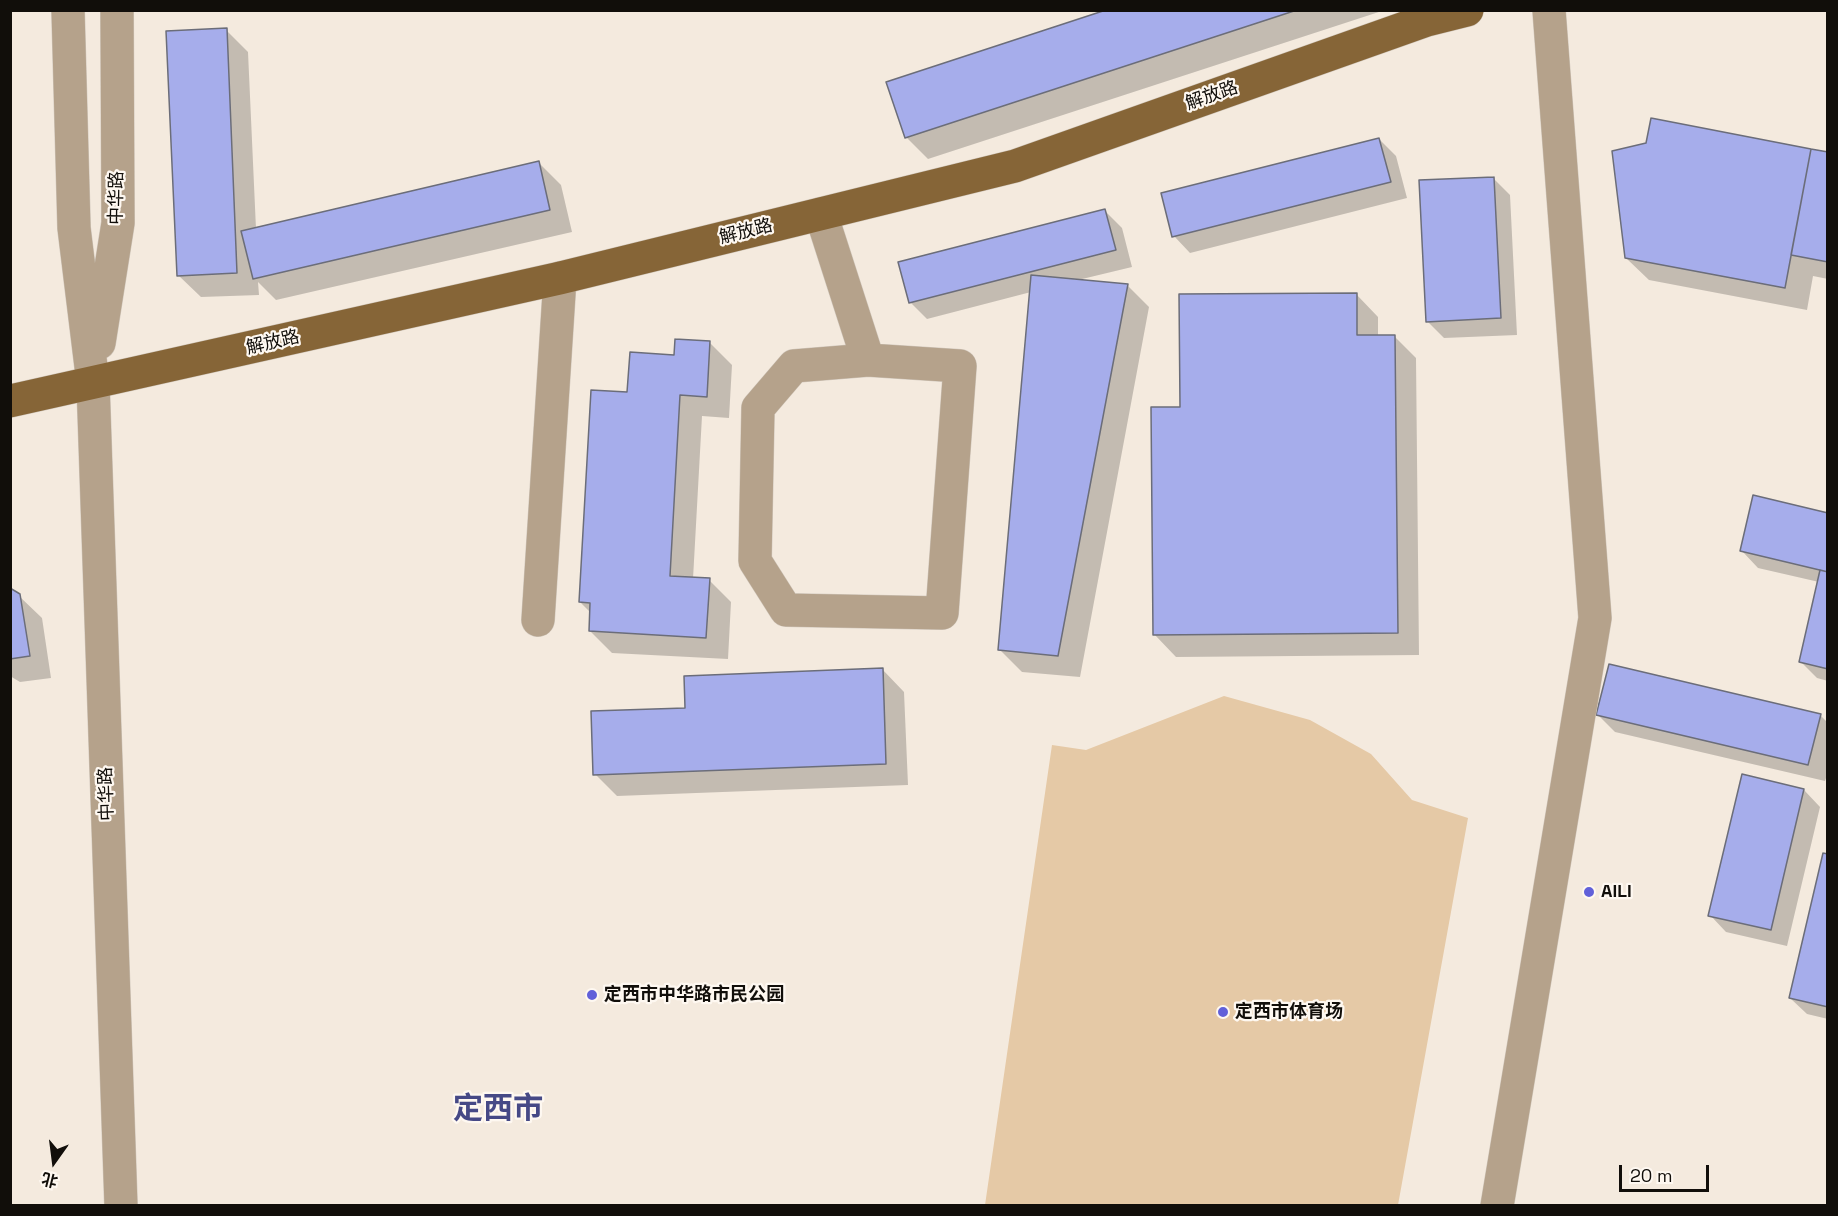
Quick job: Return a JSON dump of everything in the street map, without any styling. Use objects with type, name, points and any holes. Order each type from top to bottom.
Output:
[{"type":"main road","name":"解放路","points":[[10,402],[560,278],[1015,166],[1426,15],[1467,10]]},
{"type":"street","name":"中华路","points":[[68,10],[74,228],[93,383],[122,1206]]},
{"type":"street","name":"中华路","points":[[93,383],[118,223],[117,10]]},
{"type":"street","points":[[1497,1206],[1594,618],[1549,10]]},
{"type":"street","points":[[821,214],[868,360]]},
{"type":"street","points":[[538,620],[560,278]]},
{"type":"street","points":[[868,360],[960,366],[942,613],[786,610],[755,561],[758,408],[794,366],[868,360]]},
{"type":"shaded area","name":"定西市体育场","points":[[1224,696],[1310,720],[1371,754],[1412,800],[1468,818],[1398,1205],[985,1205],[1052,745],[1086,750]]},
{"type":"building","points":[[1106,10],[1297,10],[905,138],[886,82]]},
{"type":"building","points":[[227,28],[237,273],[177,276],[166,31]]},
{"type":"building","points":[[1651,118],[1811,149],[1785,288],[1625,258],[1612,151],[1646,143]]},
{"type":"building","points":[[1379,138],[1391,182],[1172,237],[1161,193]]},
{"type":"building","points":[[1811,149],[1828,152],[1828,262],[1791,255]]},
{"type":"building","points":[[539,161],[550,210],[253,279],[241,231]]},
{"type":"building","points":[[1494,177],[1501,318],[1426,322],[1419,180]]},
{"type":"building","points":[[1105,209],[1116,250],[909,303],[898,262]]},
{"type":"building","points":[[1031,275],[1128,284],[1058,656],[998,650]]},
{"type":"building","points":[[1357,293],[1357,335],[1395,335],[1398,633],[1153,635],[1151,407],[1180,407],[1179,294]]},
{"type":"building","points":[[675,339],[710,341],[707,397],[680,395],[670,576],[710,578],[706,638],[589,631],[590,603],[579,602],[591,390],[627,392],[630,352],[674,355]]},
{"type":"building","points":[[1753,495],[1828,513],[1828,572],[1740,551]]},
{"type":"building","points":[[1820,570],[1828,572],[1828,669],[1799,662]]},
{"type":"building","points":[[10,588],[20,594],[30,656],[10,659]]},
{"type":"building","points":[[1609,664],[1821,714],[1808,765],[1596,715]]},
{"type":"building","points":[[883,668],[886,764],[593,775],[591,711],[685,708],[684,676]]},
{"type":"building","points":[[1742,774],[1804,789],[1771,930],[1708,916]]},
{"type":"building","points":[[1823,853],[1828,854],[1828,1007],[1789,998]]},
{"type":"place","name":"AILI","points":[[1589,892]]},
{"type":"place","name":"定西市中华路市民公园","points":[[592,995]]},
{"type":"place","name":"定西市体育场","points":[[1223,1012]]},
{"type":"district","name":"定西市","points":[[498,1110]]}]
